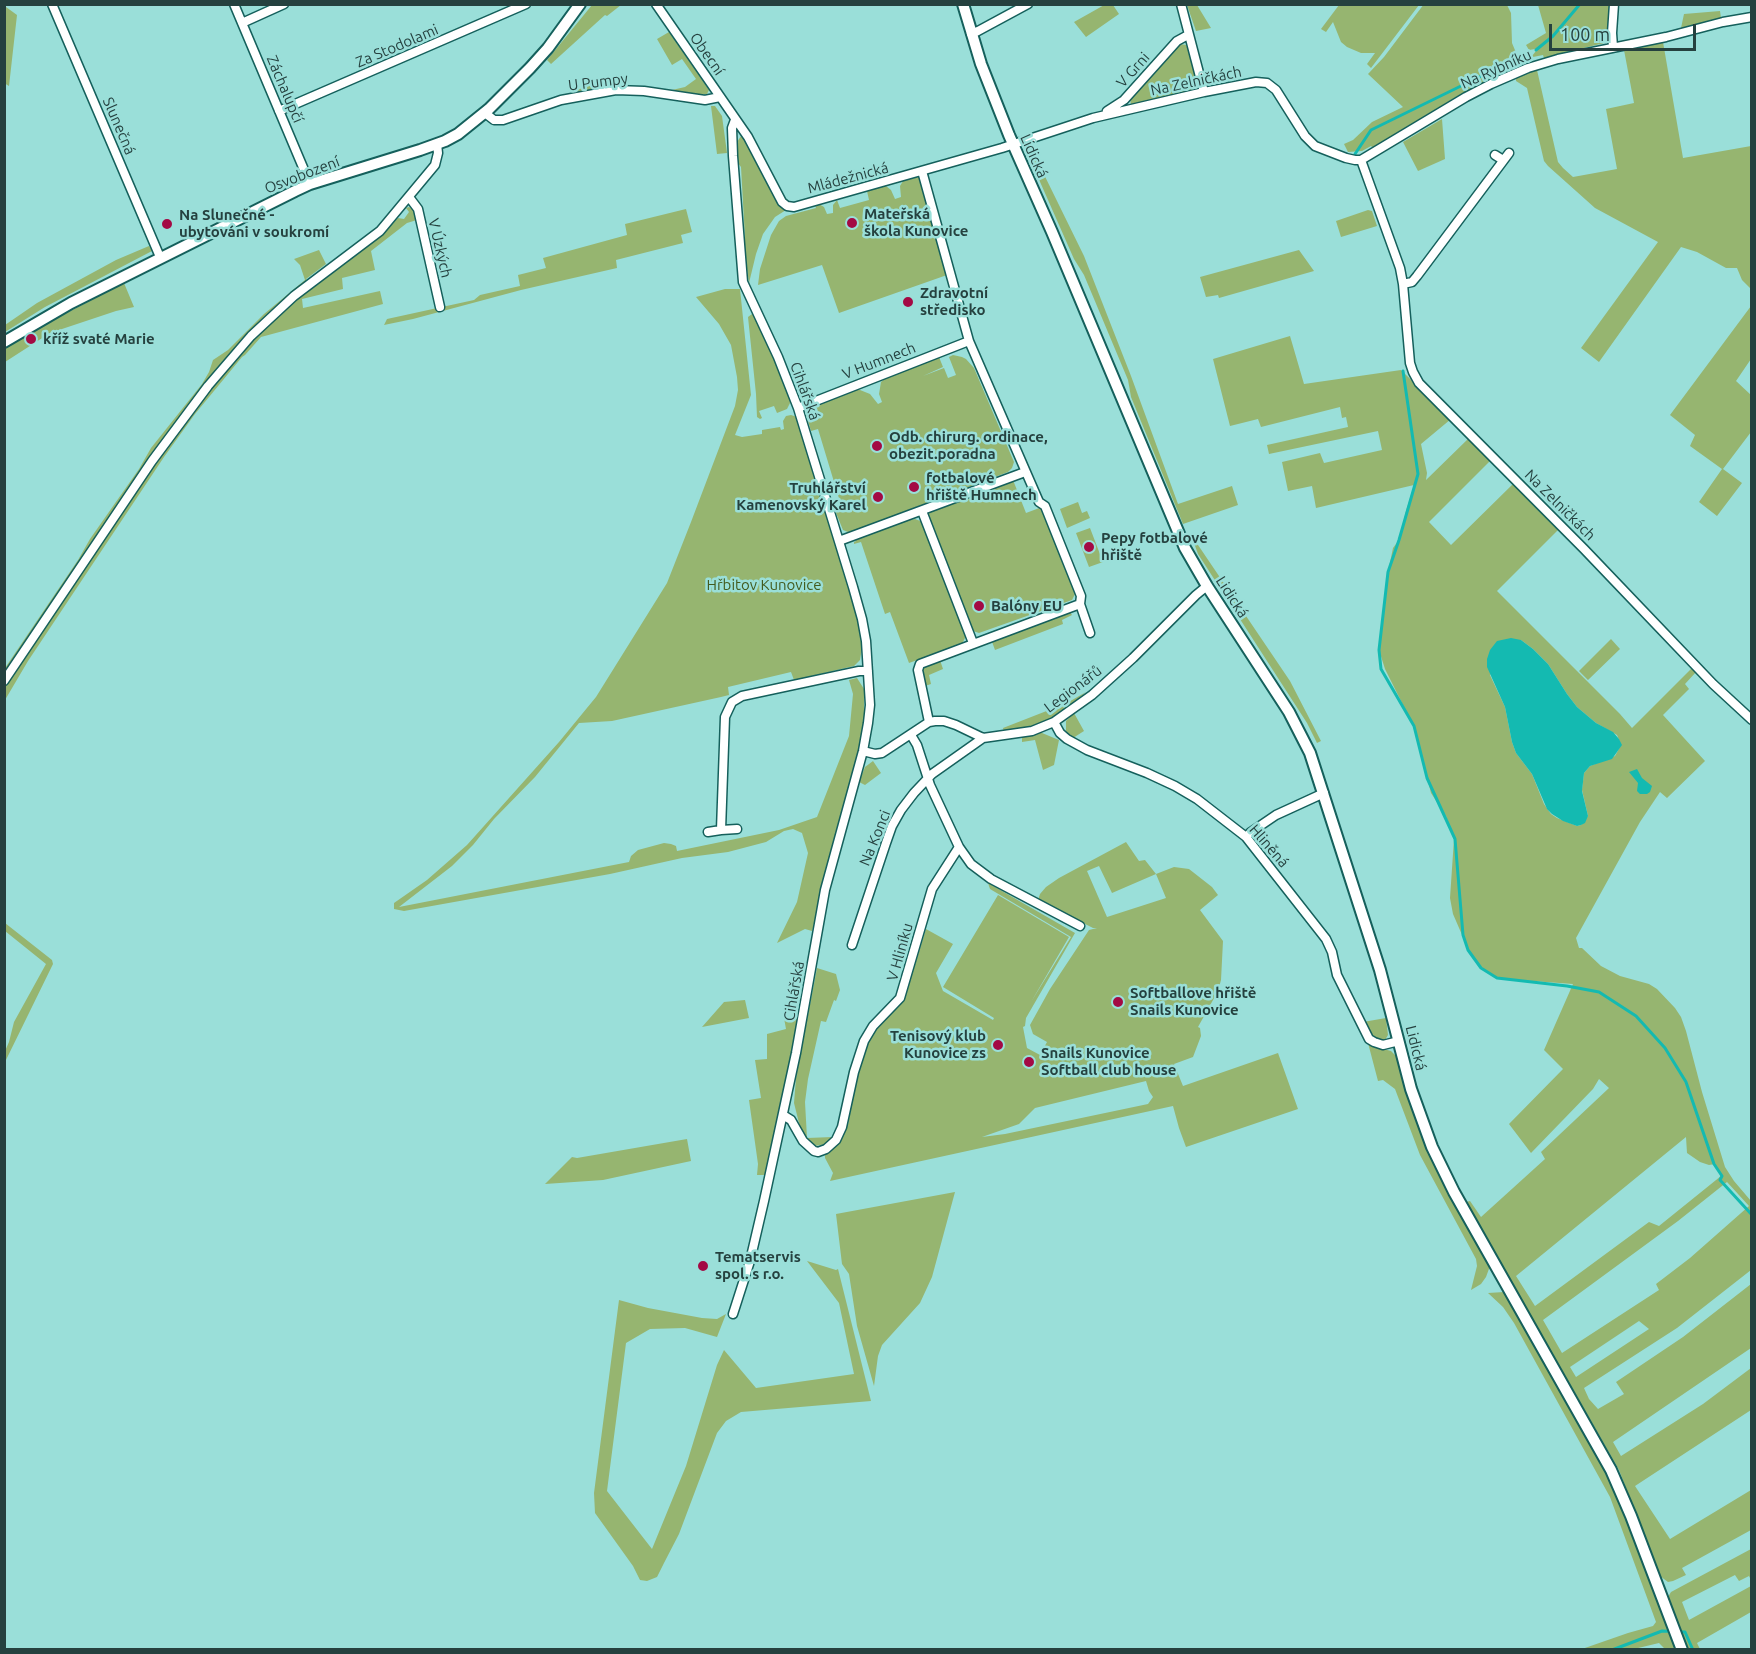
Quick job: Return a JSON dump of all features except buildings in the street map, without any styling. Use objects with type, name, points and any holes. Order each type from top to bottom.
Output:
[{"type":"main road","name":"Osvobození","points":[[4,342],[71,303],[160,257],[310,184],[437,144],[466,129],[536,62],[580,4]]},
{"type":"main road","name":"Lidická","points":[[963,4],[991,93],[1052,232],[1178,534],[1207,586],[1289,712],[1310,753],[1380,970],[1413,1095],[1425,1131],[1441,1167],[1611,1470],[1682,1650]]},
{"type":"street","name":"Slunečná","points":[[52,4],[160,257]]},
{"type":"street","name":"Záchalupčí","points":[[234,4],[310,184]]},
{"type":"street","points":[[242,23],[284,4]]},
{"type":"street","name":"Obecní","points":[[656,4],[735,120]]},
{"type":"street","points":[[971,34],[1028,4]]},
{"type":"street","points":[[1181,4],[1204,92]]},
{"type":"street","points":[[1613,47],[1614,4]]},
{"type":"street","name":"Za Stodolami","points":[[279,111],[520,6]]},
{"type":"street","name":"Na Rybníku","points":[[1358,160],[1466,97],[1506,77],[1551,60],[1752,17]]},
{"type":"street","name":"V Grni","points":[[1093,118],[1118,105],[1177,41],[1188,35]]},
{"type":"street","name":"Na Zelničkách","points":[[1013,145],[1093,118],[1204,92],[1256,82],[1267,83],[1276,90],[1310,142],[1321,150],[1358,160],[1395,251],[1403,284],[1410,363],[1419,383],[1584,549],[1713,684],[1752,720]]},
{"type":"street","name":"U Pumpy","points":[[484,113],[494,120],[503,120],[561,100],[616,90],[644,91],[705,100],[720,97]]},
{"type":"street","name":"Mládežnická","points":[[735,120],[753,145],[782,202],[794,207],[1013,145]]},
{"type":"street","name":"Cihlářská","points":[[733,1314],[753,1249],[796,1053],[825,890],[863,751],[869,715],[868,671],[862,619],[798,408],[785,373],[744,286],[733,156],[732,128],[735,120]]},
{"type":"street","points":[[4,681],[152,461],[208,386],[251,336],[294,297],[381,231],[435,165],[438,153],[437,144]]},
{"type":"street","points":[[1403,284],[1412,282],[1419,274],[1506,156],[1495,155]]},
{"type":"street","points":[[922,171],[969,341],[1025,472],[1039,502],[1045,506],[1049,514],[1081,596],[1080,604],[1090,633]]},
{"type":"street","name":"V Úzkých","points":[[409,197],[418,212],[440,307]]},
{"type":"street","name":"V Humnech","points":[[798,408],[969,341]]},
{"type":"street","points":[[839,541],[1025,472]]},
{"type":"street","points":[[922,511],[973,644]]},
{"type":"street","name":"Legionářů","points":[[982,738],[1032,731],[1054,722],[1092,695],[1207,586]]},
{"type":"street","points":[[929,722],[918,666],[921,663],[1080,604]]},
{"type":"street","points":[[721,830],[725,717],[726,710],[732,702],[742,696],[868,671]]},
{"type":"street","points":[[863,751],[882,753],[929,722],[937,720],[947,722],[982,738]]},
{"type":"street","name":"Hliněná","points":[[1054,722],[1066,739],[1175,786],[1225,819],[1246,837],[1326,939],[1339,980],[1369,1039],[1383,1045],[1399,1041]]},
{"type":"street","points":[[911,735],[959,847],[971,864],[986,876],[1080,926]]},
{"type":"street","name":"Na Konci","points":[[852,945],[892,826],[907,801],[928,778],[982,738]]},
{"type":"street","points":[[1246,837],[1276,815],[1324,794]]},
{"type":"street","points":[[708,832],[737,829]]},
{"type":"street","name":"V Hliníku","points":[[783,1115],[791,1119],[809,1148],[817,1152],[830,1147],[840,1134],[854,1072],[864,1041],[873,1026],[900,998],[932,890],[959,847]]},
{"type":"green space","points":[[1106,4],[1113,5],[1119,14],[1086,37],[1074,22]]},
{"type":"green space","points":[[1424,4],[1507,5],[1511,13],[1512,43],[1517,55],[1510,61],[1512,69],[1456,97],[1373,148],[1371,146],[1362,151],[1348,152],[1344,144],[1353,140],[1372,122],[1403,107],[1368,74],[1384,57]]},
{"type":"green space","points":[[592,5],[621,5],[607,16],[605,15],[551,64],[547,60]]},
{"type":"green space","points":[[1187,5],[1197,5],[1211,28],[1196,31]]},
{"type":"green space","points":[[1339,5],[1419,5],[1371,68],[1367,64],[1375,53],[1361,53],[1347,47],[1341,42],[1333,22],[1326,32],[1321,29]]},
{"type":"green space","points":[[1538,5],[1612,5],[1610,28],[1603,34],[1604,43],[1544,58],[1543,55],[1533,57],[1535,49],[1529,50],[1526,45],[1546,33]]},
{"type":"green space","points":[[6,7],[17,15],[9,86],[4,83],[4,9]]},
{"type":"green space","points":[[1720,11],[1721,18],[1681,28],[1684,14]]},
{"type":"green space","points":[[669,32],[709,90],[707,94],[672,91],[685,87],[696,79],[682,59],[672,65],[657,39]]},
{"type":"green space","points":[[1663,42],[1683,158],[1751,146],[1751,289],[1742,280],[1737,268],[1726,268],[1697,252],[1681,247],[1599,362],[1581,348],[1658,242],[1595,208],[1548,166],[1544,161],[1527,88],[1516,81],[1516,78],[1537,70],[1558,162],[1563,168],[1573,177],[1617,169],[1606,109],[1634,103],[1624,50]]},
{"type":"green space","points":[[1180,44],[1186,45],[1190,54],[1197,81],[1196,88],[1192,91],[1132,106],[1130,99]]},
{"type":"green space","points":[[612,77],[621,77],[624,87],[574,95],[572,92],[596,83],[597,85]]},
{"type":"green space","points":[[711,106],[715,106],[722,116],[727,153],[717,154]]},
{"type":"green space","points":[[1442,119],[1445,159],[1418,171],[1403,142]]},
{"type":"green space","points":[[741,136],[745,137],[780,206],[786,210],[775,217],[763,234],[749,283],[743,239],[745,238],[741,167],[738,163],[737,142]]},
{"type":"green space","points":[[1026,150],[1032,150],[1084,256],[1178,504],[1232,486],[1238,505],[1183,524],[1131,397],[1128,380],[1084,275],[1074,259]]},
{"type":"green space","points":[[919,177],[947,275],[839,313],[822,265],[758,285],[760,269],[771,235],[779,221],[786,216],[816,208],[815,205],[819,204],[824,207],[827,214],[833,213],[833,205],[837,200],[840,208],[869,200],[867,191],[886,186],[891,190],[895,199],[901,197],[900,186],[903,181]]},
{"type":"green space","points":[[406,208],[414,210],[417,220],[407,223],[371,251],[375,270],[342,278],[343,289],[302,299],[303,308],[380,291],[383,304],[261,337],[195,414],[164,457],[28,661],[5,700],[5,668],[151,448],[202,384],[213,360],[228,350],[264,314],[305,280],[300,265],[294,259],[319,250],[326,264],[306,279],[311,288],[368,246],[398,218],[404,219],[409,212]]},
{"type":"green space","points":[[686,209],[692,232],[681,235],[683,243],[616,260],[617,268],[384,325],[387,319],[474,300],[480,295],[520,286],[518,275],[546,268],[543,258],[627,235],[625,224]]},
{"type":"green space","points":[[1368,210],[1372,211],[1377,226],[1341,237],[1336,221]]},
{"type":"green space","points":[[149,246],[152,251],[45,307],[5,332],[5,325],[37,303],[116,260]]},
{"type":"green space","points":[[1299,250],[1314,271],[1219,298],[1218,295],[1206,297],[1200,277]]},
{"type":"green space","points":[[124,283],[134,307],[50,333],[5,362],[5,348]]},
{"type":"green space","name":"Hřbitov Kunovice","points":[[725,289],[740,289],[751,395],[735,435],[742,437],[762,434],[762,430],[780,427],[781,430],[784,429],[783,421],[786,416],[797,417],[858,622],[862,648],[860,660],[854,666],[794,680],[791,672],[728,687],[729,695],[721,697],[612,721],[579,723],[535,777],[494,819],[473,845],[452,866],[399,907],[629,862],[631,856],[638,850],[664,843],[676,846],[677,851],[779,830],[817,817],[849,736],[853,694],[849,680],[857,678],[864,689],[864,719],[856,762],[812,931],[805,929],[777,943],[797,902],[808,853],[802,833],[793,829],[784,831],[766,842],[728,852],[682,858],[610,874],[404,911],[394,909],[394,903],[427,880],[467,845],[559,742],[596,697],[667,583],[735,406],[738,390],[731,345],[719,324],[696,297]]},
{"type":"green space","points":[[1751,306],[1751,359],[1736,381],[1751,395],[1751,432],[1723,469],[1742,483],[1717,516],[1699,502],[1722,469],[1690,446],[1695,435],[1670,415]]},
{"type":"green space","points":[[752,314],[762,331],[791,401],[787,409],[777,413],[774,406],[759,411],[762,418],[760,419],[757,417],[748,317]]},
{"type":"green space","points":[[1290,336],[1304,384],[1401,370],[1451,419],[1421,444],[1427,473],[1426,480],[1469,438],[1491,460],[1429,522],[1451,545],[1514,483],[1560,528],[1497,591],[1632,728],[1693,667],[1696,672],[1685,684],[1689,689],[1663,715],[1705,761],[1667,798],[1660,792],[1640,822],[1576,938],[1579,948],[1582,948],[1601,966],[1620,976],[1649,984],[1657,989],[1681,1017],[1725,1167],[1751,1201],[1751,1270],[1677,1328],[1584,1388],[1589,1399],[1598,1409],[1624,1394],[1616,1382],[1683,1337],[1751,1284],[1751,1348],[1613,1442],[1621,1456],[1703,1404],[1751,1368],[1751,1410],[1635,1486],[1670,1539],[1751,1490],[1751,1530],[1682,1568],[1686,1575],[1673,1581],[1668,1582],[1660,1576],[1619,1470],[1466,1202],[1470,1201],[1481,1217],[1545,1159],[1541,1152],[1609,1088],[1599,1079],[1593,1089],[1531,1153],[1509,1124],[1563,1069],[1544,1050],[1573,984],[1494,977],[1483,970],[1469,951],[1453,914],[1450,898],[1454,839],[1446,816],[1431,793],[1414,727],[1385,669],[1379,650],[1393,548],[1399,540],[1414,485],[1316,508],[1312,486],[1288,491],[1282,462],[1320,453],[1324,463],[1382,450],[1378,431],[1269,454],[1267,445],[1348,427],[1346,417],[1342,418],[1340,407],[1261,427],[1258,419],[1230,426],[1213,359]],"holes":[[[1521,640],[1548,664],[1577,707],[1596,723],[1617,735],[1621,745],[1615,756],[1590,766],[1584,773],[1582,790],[1588,816],[1581,825],[1577,826],[1557,818],[1544,804],[1532,774],[1516,753],[1505,707],[1490,675]],[[1686,1137],[1687,1153],[1700,1162],[1715,1164],[1721,1176],[1659,1226],[1649,1222],[1535,1306],[1516,1276]],[[1727,1182],[1749,1206],[1690,1258],[1656,1284],[1659,1290],[1562,1353],[1543,1320],[1678,1221]],[[1639,1321],[1649,1329],[1576,1377],[1570,1367]]]},
{"type":"green space","points":[[953,355],[966,359],[974,368],[1014,462],[1012,468],[1008,472],[856,530],[848,532],[843,530],[834,508],[841,505],[818,429],[811,431],[806,414],[809,407],[855,388],[870,394],[878,404],[882,402],[879,394],[881,382],[887,377],[939,357],[943,367],[923,376],[944,368],[948,378],[956,375],[949,357]]},
{"type":"green space","points":[[1013,480],[1026,513],[1042,507],[1075,594],[1072,600],[979,633],[973,631],[969,624],[928,516],[930,511]]},
{"type":"green space","points":[[1078,502],[1082,513],[1087,511],[1090,518],[1067,528],[1060,509]]},
{"type":"green space","points":[[915,519],[923,522],[966,636],[962,644],[909,663],[890,612],[885,614],[861,542],[854,544],[854,542],[856,539]]},
{"type":"green space","name":"Pepy fotbalové hřiště","points":[[1090,528],[1103,562],[1089,567],[1076,533]]},
{"type":"green space","points":[[1196,542],[1290,681],[1321,741],[1317,743],[1307,723],[1198,554],[1194,543]]},
{"type":"green space","points":[[1070,612],[1072,615],[1062,620],[1063,624],[995,650],[991,639]]},
{"type":"green space","points":[[1611,639],[1620,649],[1588,680],[1579,671]]},
{"type":"green space","points":[[940,660],[943,669],[929,675],[931,684],[925,686],[922,669]]},
{"type":"green space","points":[[1086,692],[1052,719],[1029,728],[1004,732],[1003,728],[1067,703]]},
{"type":"green space","points":[[1074,713],[1084,731],[1073,738],[1066,731],[1066,721]]},
{"type":"green space","points":[[1037,733],[1059,740],[1054,765],[1043,770],[1035,740],[1022,742],[1022,737]]},
{"type":"green space","points":[[873,761],[881,773],[865,785],[859,782],[865,767]]},
{"type":"green space","points":[[1126,842],[1139,861],[1145,860],[1156,874],[1174,867],[1189,869],[1212,887],[1218,895],[1200,910],[1223,941],[1221,980],[1218,991],[1198,1027],[1201,1036],[1193,1057],[1174,1064],[1183,1086],[1278,1053],[1298,1109],[1186,1147],[1173,1106],[830,1181],[833,1173],[825,1155],[840,1140],[845,1125],[848,1125],[858,1070],[870,1038],[881,1021],[894,1011],[905,997],[926,929],[953,944],[936,973],[943,991],[993,1020],[994,1018],[943,987],[998,895],[1069,937],[1031,1002],[1071,937],[990,889],[988,883],[1075,933],[1023,1027],[1027,1048],[1040,1055],[1047,1042],[1033,1034],[1030,1025],[1050,989],[1089,930],[1097,928],[1038,900],[1046,887]],"holes":[[[1099,866],[1112,893],[1156,874],[1166,898],[1107,917],[1087,871]],[[1146,1081],[1153,1097],[1148,1104],[982,1137],[1019,1124],[1035,1108]]]},
{"type":"green space","points":[[5,923],[52,960],[53,964],[5,1062],[5,1051],[14,1022],[46,964],[5,931]]},
{"type":"green space","points":[[817,968],[836,974],[840,990],[826,1022],[821,1021],[808,1079],[805,1102],[807,1138],[833,1137],[833,1140],[826,1144],[815,1146],[810,1144],[801,1131],[794,1103],[796,1078]]},
{"type":"green space","points":[[745,1000],[749,1018],[702,1027],[724,1002]]},
{"type":"green space","points":[[784,1018],[798,1018],[765,1175],[757,1175],[758,1164],[749,1100],[761,1098],[755,1060],[767,1059],[767,1034],[786,1029]]},
{"type":"green space","points":[[1386,1018],[1388,1035],[1385,1040],[1381,1041],[1372,1036],[1363,1022]]},
{"type":"green space","points":[[1368,1043],[1391,1051],[1396,1056],[1425,1146],[1490,1266],[1481,1284],[1471,1290],[1477,1266],[1476,1259],[1420,1155],[1395,1089],[1383,1080],[1378,1081]]},
{"type":"green space","points":[[687,1139],[691,1161],[603,1180],[545,1184],[572,1157]]},
{"type":"green space","points":[[955,1192],[932,1277],[920,1303],[882,1345],[878,1356],[874,1386],[857,1326],[849,1274],[842,1264],[836,1214]]},
{"type":"green space","points":[[807,1261],[838,1269],[871,1401],[741,1412],[726,1421],[717,1433],[679,1534],[657,1577],[647,1581],[640,1580],[633,1566],[595,1513],[594,1493],[619,1300],[702,1318],[717,1319],[726,1314],[717,1337],[685,1328],[650,1329],[626,1343],[607,1491],[652,1549],[686,1466],[717,1365],[724,1350],[756,1388],[854,1374],[839,1303]]},
{"type":"green space","points":[[1504,1292],[1599,1456],[1621,1501],[1675,1649],[1665,1649],[1659,1643],[1634,1649],[1582,1649],[1653,1626],[1656,1622],[1610,1497],[1514,1323],[1503,1307],[1488,1293]]},
{"type":"green space","points":[[1751,1549],[1751,1580],[1749,1576],[1739,1581],[1735,1575],[1682,1602],[1689,1620],[1751,1586],[1751,1612],[1697,1643],[1700,1649],[1688,1649],[1668,1597],[1671,1592]]},
{"type":"water","points":[[1511,638],[1521,640],[1533,649],[1548,664],[1577,707],[1596,723],[1613,732],[1622,745],[1612,759],[1590,766],[1584,773],[1582,791],[1588,816],[1585,823],[1581,825],[1577,826],[1563,821],[1547,809],[1532,774],[1516,753],[1505,707],[1487,667],[1490,650],[1497,641]]},
{"type":"water","points":[[1637,769],[1642,778],[1652,786],[1647,794],[1640,794],[1637,791],[1638,783],[1629,772]]},
{"type":"waterway","points":[[1536,50],[1553,36],[1580,4]]},
{"type":"waterway","points":[[1355,154],[1371,130],[1510,62]]},
{"type":"waterway","points":[[1403,371],[1418,474],[1388,572],[1379,650],[1381,669],[1414,726],[1427,778],[1455,839],[1463,935],[1468,950],[1481,968],[1497,978],[1599,992],[1636,1016],[1665,1048],[1686,1082],[1714,1164],[1722,1176],[1720,1180],[1752,1215]]},
{"type":"waterway","points":[[1612,1650],[1662,1631],[1685,1632],[1693,1650]]},
{"type":"place","name":"Mateřská škola Kunovice","points":[[852,223]]},
{"type":"place","name":"Na Slunečné - ubytováni v soukromí","points":[[167,224]]},
{"type":"place","name":"Zdravotní středisko","points":[[908,302]]},
{"type":"place","name":"kříž svaté Marie","points":[[31,339]]},
{"type":"place","name":"Odb. chirurg. ordinace, obezit.poradna","points":[[877,446]]},
{"type":"place","name":"fotbalové hřiště Humnech","points":[[914,487]]},
{"type":"place","name":"Truhlářství Kamenovský Karel","points":[[878,497]]},
{"type":"place","name":"Pepy fotbalové hřiště","points":[[1089,547]]},
{"type":"place","name":"Balóny EU","points":[[979,606]]},
{"type":"place","name":"Softballove hřiště Snails Kunovice","points":[[1118,1002]]},
{"type":"place","name":"Tenisový klub Kunovice zs","points":[[998,1045]]},
{"type":"place","name":"Snails Kunovice Softball club house","points":[[1029,1062]]},
{"type":"place","name":"Tematservis spol. s r.o.","points":[[703,1266]]}]
